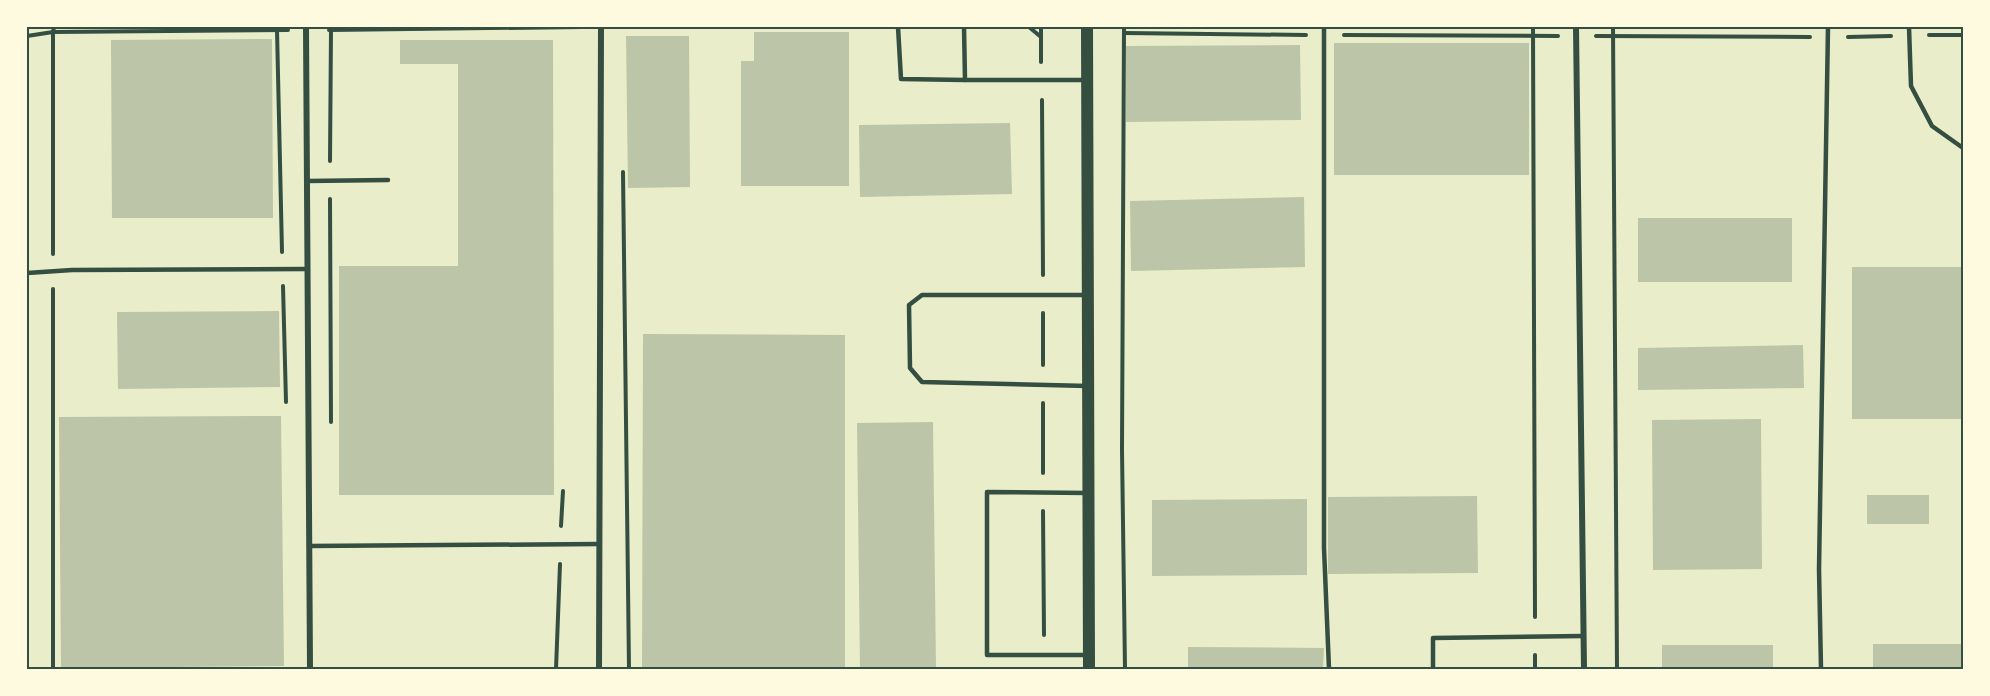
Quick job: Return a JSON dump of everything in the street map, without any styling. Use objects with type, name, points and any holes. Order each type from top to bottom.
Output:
[{"type":"main road","points":[[1087,27],[1089,669]]},
{"type":"street","points":[[599,669],[601,27]]},
{"type":"street","points":[[1576,27],[1584,669]]},
{"type":"street","points":[[306,28],[310,669]]},
{"type":"lane","points":[[898,27],[901,79],[1087,80]]},
{"type":"lane","points":[[964,27],[965,80]]},
{"type":"lane","points":[[1324,27],[1323,538],[1329,669]]},
{"type":"lane","points":[[1821,669],[1819,569],[1828,27]]},
{"type":"lane","points":[[1909,27],[1911,86],[1932,126],[1963,148]]},
{"type":"lane","points":[[307,181],[388,180]]},
{"type":"lane","points":[[27,273],[307,269]]},
{"type":"lane","points":[[1088,295],[921,295],[909,305],[910,368],[921,382],[1088,386]]},
{"type":"lane","points":[[1088,493],[987,492],[987,655],[1089,655]]},
{"type":"lane","points":[[309,546],[599,543]]},
{"type":"lane","points":[[1433,669],[1433,638],[1584,636]]},
{"type":"path","points":[[621,27],[622,39]]},
{"type":"path","points":[[27,36],[54,30],[637,27]]},
{"type":"path","points":[[1029,27],[1041,37]]},
{"type":"path","points":[[1041,27],[1044,655]]},
{"type":"path","points":[[1124,27],[1122,450],[1125,669]]},
{"type":"path","points":[[1533,27],[1535,669]]},
{"type":"path","points":[[1613,27],[1617,669]]},
{"type":"path","points":[[53,669],[54,30]]},
{"type":"path","points":[[277,30],[286,405]]},
{"type":"path","points":[[331,30],[331,430]]},
{"type":"path","points":[[1124,33],[1828,37],[1963,35]]},
{"type":"path","points":[[623,170],[629,669]]},
{"type":"path","points":[[556,669],[563,491]]},
{"type":"building","points":[[754,32],[849,32],[849,186],[741,186],[741,61],[754,61]]},
{"type":"building","points":[[626,36],[689,36],[690,187],[628,188]]},
{"type":"building","points":[[272,39],[273,218],[112,218],[111,40]]},
{"type":"building","points":[[400,40],[553,40],[554,495],[339,495],[339,266],[458,266],[458,64],[400,64]]},
{"type":"building","points":[[1334,43],[1529,43],[1529,175],[1334,175]]},
{"type":"building","points":[[1300,45],[1301,120],[1126,122],[1126,46]]},
{"type":"building","points":[[1010,123],[1012,194],[860,197],[859,125]]},
{"type":"building","points":[[1304,197],[1305,267],[1131,271],[1130,201]]},
{"type":"building","points":[[1638,218],[1792,218],[1792,282],[1638,282]]},
{"type":"building","points":[[1852,267],[1963,267],[1963,419],[1852,419]]},
{"type":"building","points":[[279,311],[280,387],[118,389],[117,312]]},
{"type":"building","points":[[643,334],[845,335],[845,669],[642,669]]},
{"type":"building","points":[[1803,345],[1804,388],[1638,390],[1638,348]]},
{"type":"building","points":[[281,416],[284,666],[61,668],[59,417]]},
{"type":"building","points":[[1761,419],[1762,569],[1653,570],[1652,420]]},
{"type":"building","points":[[933,422],[936,669],[860,669],[857,423]]},
{"type":"building","points":[[1867,495],[1929,495],[1929,524],[1867,524]]},
{"type":"building","points":[[1477,496],[1478,573],[1328,574],[1328,497]]},
{"type":"building","points":[[1307,499],[1307,575],[1152,576],[1152,500]]},
{"type":"building","points":[[1873,644],[1963,644],[1963,669],[1873,669]]},
{"type":"building","points":[[1662,645],[1773,645],[1773,669],[1662,669]]},
{"type":"building","points":[[1188,647],[1324,648],[1323,669],[1188,669]]}]
